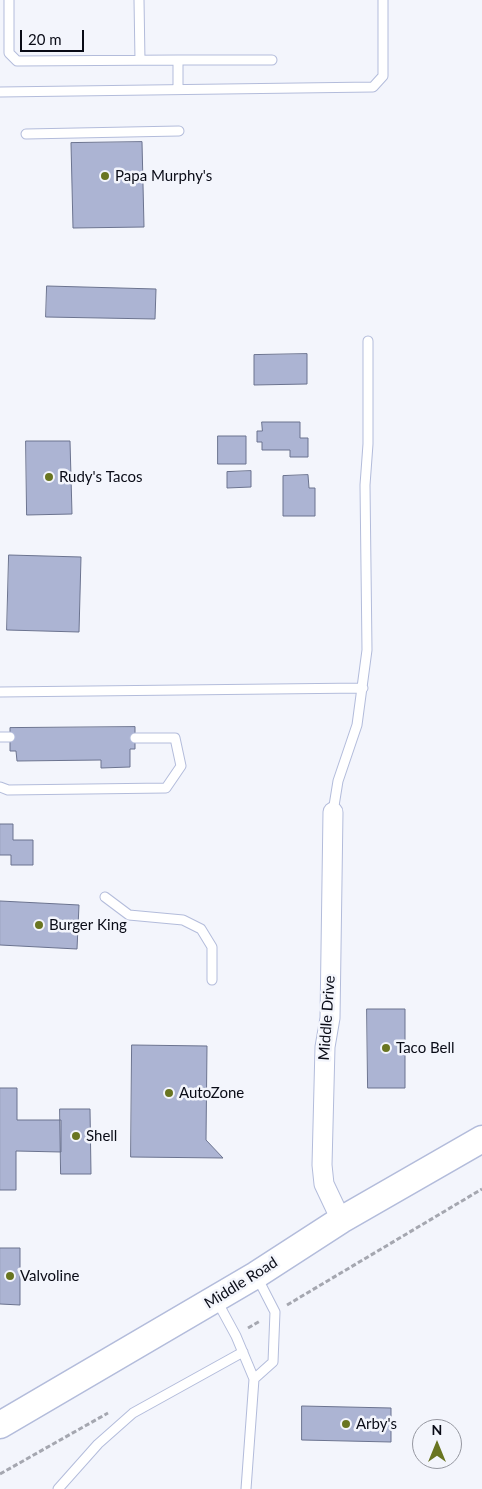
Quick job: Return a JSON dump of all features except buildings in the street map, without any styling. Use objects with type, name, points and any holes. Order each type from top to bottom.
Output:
[{"type":"main road","name":"Middle Road","points":[[0,1425],[12,1410],[216,1299],[341,1220],[482,1139]]},
{"type":"street","name":"Middle Drive","points":[[333,812],[330,1018],[325,1047],[322,1165],[324,1184],[341,1220]]},
{"type":"lane","points":[[8,0],[9,53],[17,61],[272,60]]},
{"type":"lane","points":[[139,0],[140,60]]},
{"type":"lane","points":[[0,92],[373,87],[383,76],[383,0]]},
{"type":"lane","points":[[178,60],[178,89]]},
{"type":"lane","points":[[26,134],[179,131]]},
{"type":"lane","points":[[333,812],[338,781],[358,725],[367,650],[366,484],[368,341]]},
{"type":"lane","points":[[0,692],[363,688]]},
{"type":"lane","points":[[0,737],[10,737]]},
{"type":"lane","points":[[0,787],[8,790],[166,788],[180,766],[175,738],[135,738]]},
{"type":"lane","points":[[105,897],[129,915],[184,920],[200,929],[212,948],[212,980]]},
{"type":"lane","points":[[254,1379],[273,1362],[275,1312],[256,1275]]},
{"type":"lane","points":[[216,1299],[243,1352],[254,1379],[246,1489]]},
{"type":"lane","points":[[58,1489],[98,1444],[133,1412],[243,1352]]},
{"type":"place","name":"Papa Murphy's","points":[[105,176]]},
{"type":"place","name":"Rudy's Tacos","points":[[49,477]]},
{"type":"place","name":"Burger King","points":[[39,925]]},
{"type":"place","name":"Taco Bell","points":[[386,1048]]},
{"type":"place","name":"AutoZone","points":[[169,1093]]},
{"type":"place","name":"Shell","points":[[76,1136]]},
{"type":"place","name":"Valvoline","points":[[10,1276]]},
{"type":"place","name":"Arby's","points":[[346,1424]]}]
